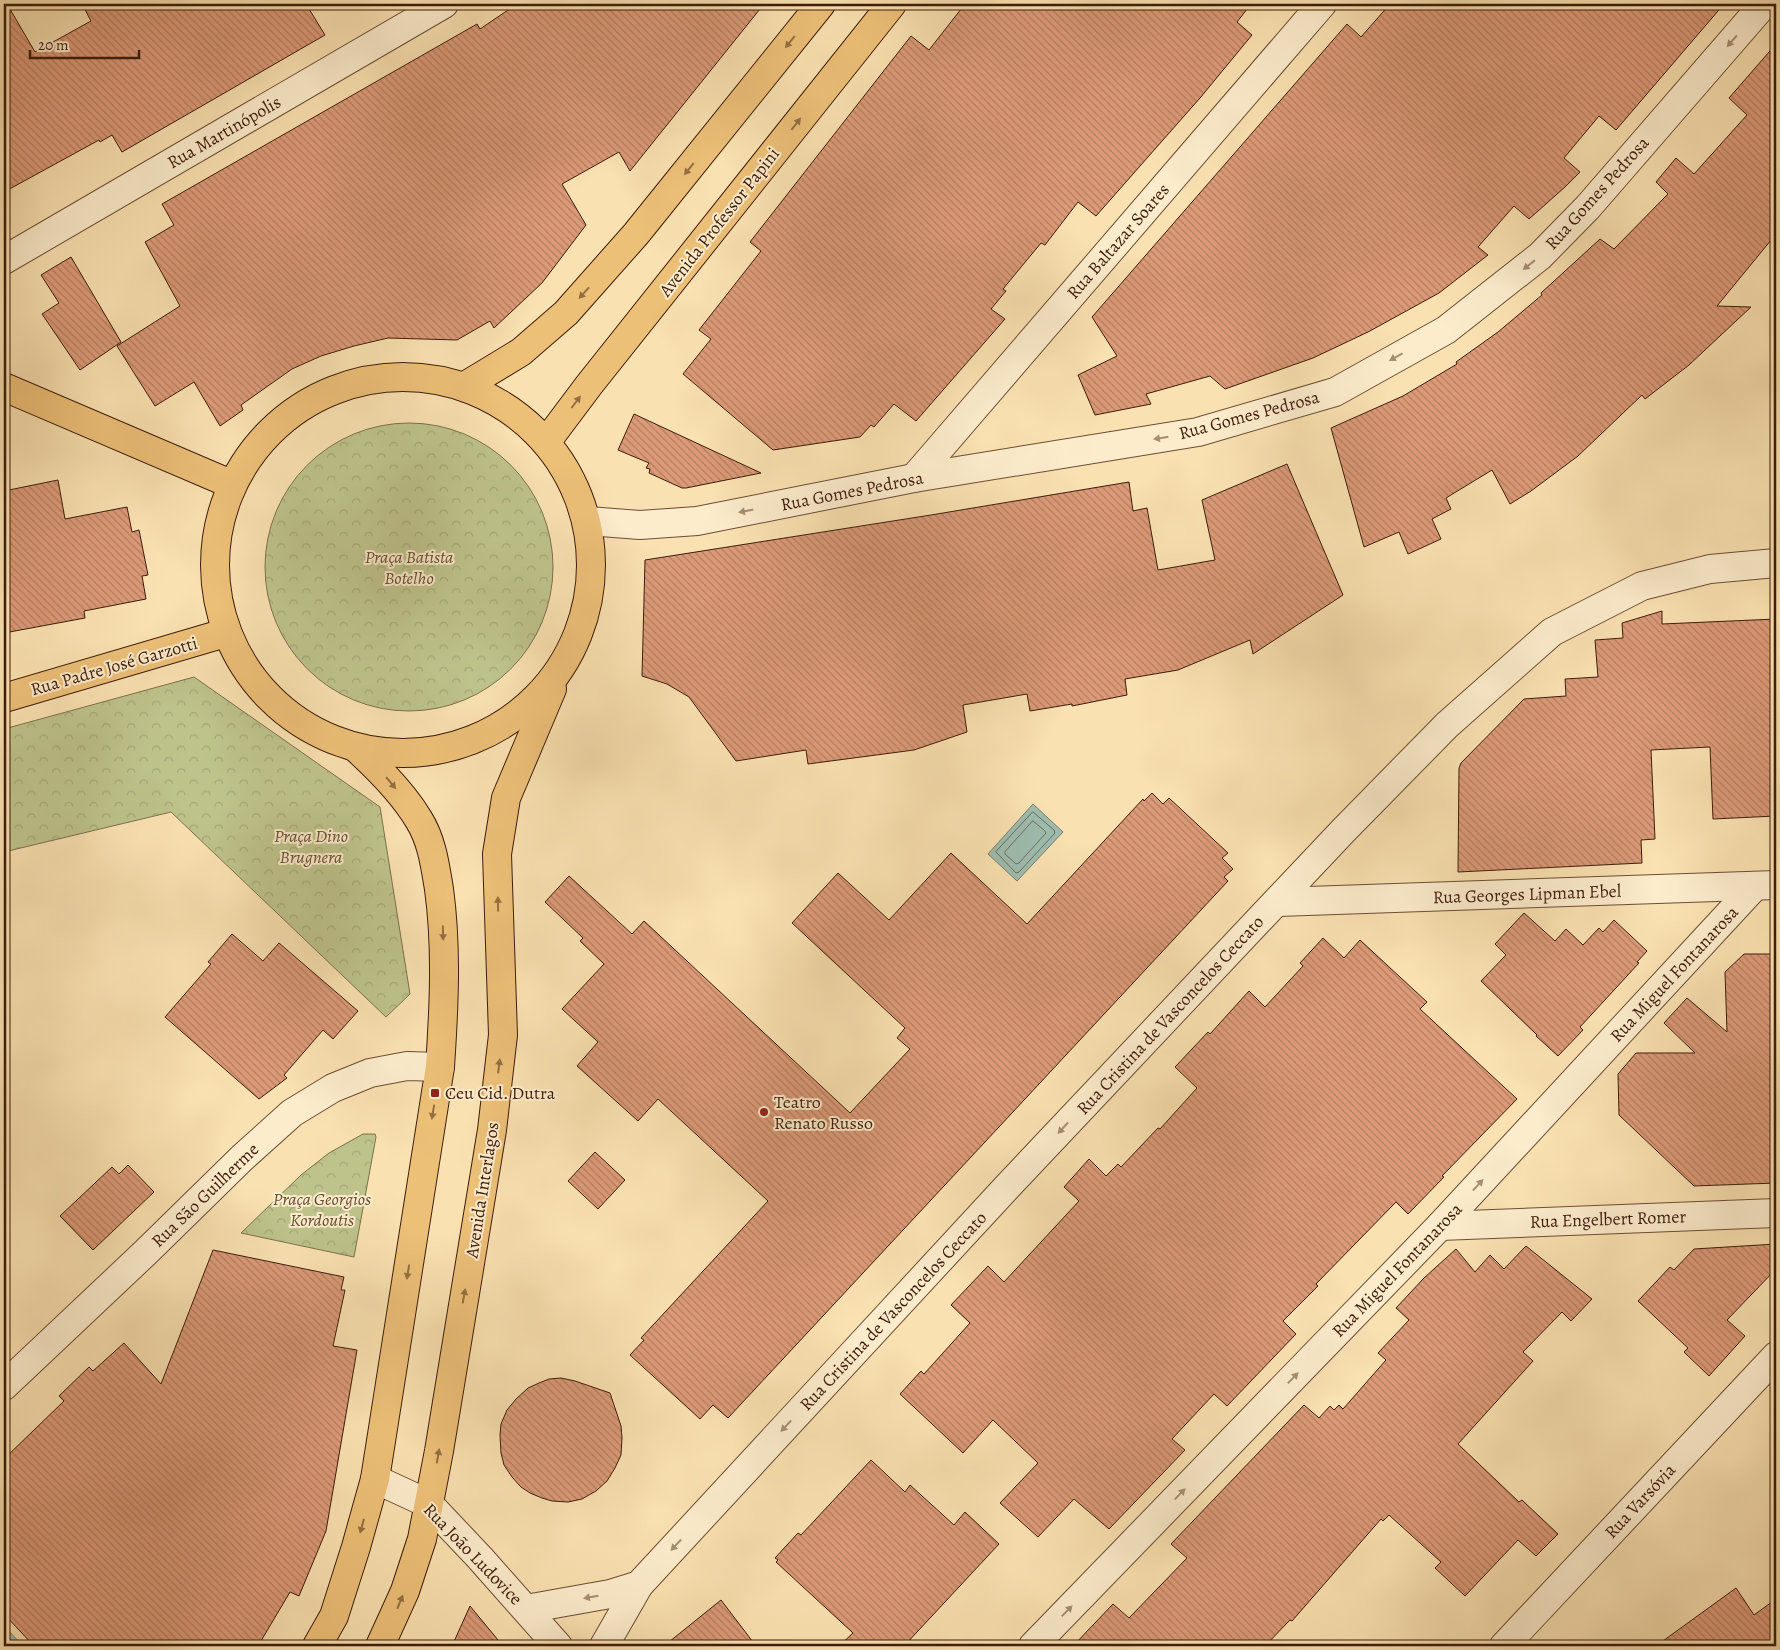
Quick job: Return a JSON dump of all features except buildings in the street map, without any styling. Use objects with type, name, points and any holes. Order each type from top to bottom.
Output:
[{"type":"main road","points":[[465,386],[521,352],[566,313],[636,234],[821,4]]},
{"type":"main road","name":"Avenida Professor Papini","points":[[547,441],[589,385],[892,4]]},
{"type":"main road","points":[[397,375],[465,386],[496,399],[523,418],[547,441],[572,478],[588,521],[593,574],[583,626],[558,674],[520,714],[470,742],[414,754],[357,749],[301,725],[256,685],[225,633],[212,558],[230,484],[271,428],[329,390],[397,375]]},
{"type":"main road","points":[[4,387],[230,484]]},
{"type":"main road","name":"Rua Padre José Garzotti","points":[[4,698],[225,633]]},
{"type":"main road","name":"Avenida Interlagos","points":[[380,1646],[386,1637],[405,1591],[422,1539],[492,1130],[503,1035],[497,854],[506,798],[558,674]]},
{"type":"main road","points":[[317,1646],[334,1616],[375,1479],[440,1067],[445,1001],[442,915],[434,854],[420,820],[385,775],[357,749]]},
{"type":"street","name":"Rua Martinópolis","points":[[4,260],[444,4]]},
{"type":"street","name":"Rua Baltazar Soares","points":[[914,478],[1322,4]]},
{"type":"street","name":"Rua Gomes Pedrosa","points":[[588,521],[640,525],[697,521],[914,478],[1198,432],[1335,392],[1446,330],[1540,256],[1588,207],[1764,4]]},
{"type":"street","name":"Rua Cristina de Vasconcelos Ceccato","points":[[604,1646],[639,1585],[1014,1179],[1278,902],[1343,831],[1447,725],[1552,632],[1642,586],[1710,569],[1776,563]]},
{"type":"street","name":"Rua Georges Lipman Ebel","points":[[1278,902],[1765,886]]},
{"type":"street","name":"Rua Miguel Fontanarosa","points":[[1033,1646],[1440,1226],[1765,886]]},
{"type":"street","name":"Rua São Guilherme","points":[[4,1386],[145,1254],[242,1158],[292,1112],[333,1088],[370,1073],[407,1066],[440,1067]]},
{"type":"street","name":"Rua Engelbert Romer","points":[[1440,1226],[1776,1213]]},
{"type":"street","name":"Rua Varsóvia","points":[[1504,1646],[1776,1356]]},
{"type":"street","name":"Rua João Ludovice","points":[[375,1479],[429,1504],[558,1646]]},
{"type":"street","points":[[526,1609],[610,1594],[639,1585]]},
{"type":"green space","name":"Praça Batista Botelho","points":[[395,423],[423,423],[451,429],[477,440],[511,465],[529,487],[542,512],[553,553],[553,581],[542,622],[529,647],[511,669],[489,687],[451,705],[423,711],[395,711],[367,705],[341,694],[307,669],[289,647],[271,609],[265,581],[265,553],[271,525],[282,499],[307,465],[329,447],[367,429]]},
{"type":"green space","name":"Praça Dino Brugnera","points":[[194,677],[380,807],[410,994],[386,1017],[171,812],[4,852],[4,729]]},
{"type":"green space","name":"Praça Georgios Kordoutis","points":[[363,1134],[375,1134],[376,1137],[354,1257],[241,1233],[301,1175],[329,1153]]},
{"type":"water","points":[[1033,804],[1063,832],[1017,881],[988,854]]},
{"type":"water","points":[[4,1626],[23,1646],[4,1646]]},
{"type":"place","name":"Ceu Cid. Dutra","points":[[435,1093]]},
{"type":"place","name":"Teatro Renato Russo","points":[[764,1112]]}]
